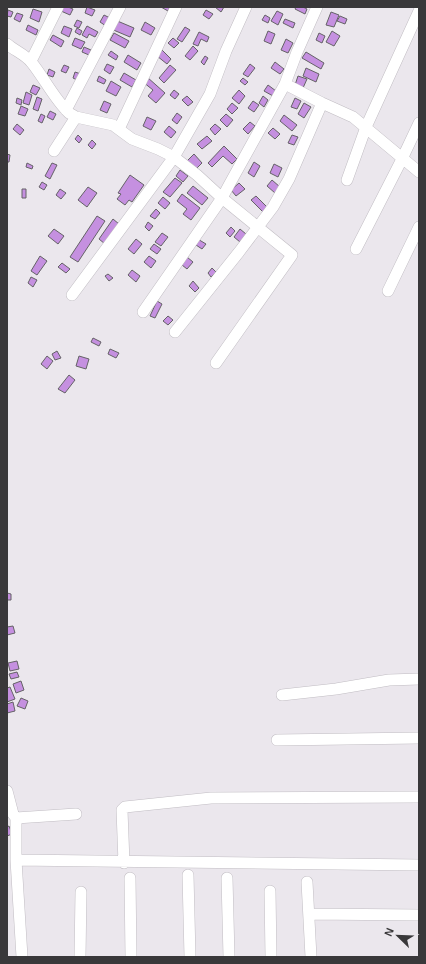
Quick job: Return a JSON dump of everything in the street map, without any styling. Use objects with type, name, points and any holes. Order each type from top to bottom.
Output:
[{"type":"street","points":[[31,61],[58,7]]},
{"type":"street","points":[[66,110],[120,7]]},
{"type":"street","points":[[119,129],[176,7]]},
{"type":"street","points":[[72,295],[174,157],[210,94],[226,51],[246,7]]},
{"type":"street","points":[[143,312],[222,198],[285,84],[296,52],[318,7]]},
{"type":"street","points":[[347,180],[366,127],[419,11]]},
{"type":"street","points":[[7,44],[31,61],[66,110],[76,117],[113,125],[132,139],[174,157],[292,255],[216,363]]},
{"type":"street","points":[[285,84],[322,103],[347,113],[366,127],[419,172]]},
{"type":"street","points":[[175,332],[273,207],[289,179],[322,103]]},
{"type":"street","points":[[54,152],[76,117]]},
{"type":"street","points":[[356,249],[402,159],[419,122]]},
{"type":"street","points":[[388,291],[419,227]]},
{"type":"street","points":[[282,695],[336,689],[389,680],[419,679]]},
{"type":"street","points":[[278,740],[419,738]]},
{"type":"street","points":[[7,791],[13,814],[16,818],[16,860],[22,957]]},
{"type":"street","points":[[124,863],[122,810],[124,807],[211,798],[419,796]]},
{"type":"street","points":[[16,818],[76,814]]},
{"type":"street","points":[[16,860],[124,863],[419,865]]},
{"type":"street","points":[[188,875],[190,957]]},
{"type":"street","points":[[130,878],[131,957]]},
{"type":"street","points":[[227,878],[228,957]]},
{"type":"street","points":[[308,882],[311,957]]},
{"type":"street","points":[[80,892],[80,957]]},
{"type":"street","points":[[270,892],[271,957]]},
{"type":"street","points":[[309,914],[419,915]]},
{"type":"building","points":[[62,7],[73,9],[70,15],[61,11]]},
{"type":"building","points":[[87,7],[95,10],[92,16],[85,13]]},
{"type":"building","points":[[161,7],[170,7],[168,11]]},
{"type":"building","points":[[215,7],[224,7],[221,12]]},
{"type":"building","points":[[296,7],[303,7],[307,9],[305,14],[295,9]]},
{"type":"building","points":[[33,9],[42,12],[39,22],[30,18]]},
{"type":"building","points":[[8,10],[13,12],[11,17],[7,16]]},
{"type":"building","points":[[206,10],[213,14],[209,19],[203,15]]},
{"type":"building","points":[[277,11],[283,14],[278,25],[271,21]]},
{"type":"building","points":[[331,12],[339,15],[334,27],[326,25]]},
{"type":"building","points":[[17,13],[23,15],[20,22],[14,19]]},
{"type":"building","points":[[104,15],[110,18],[106,26],[100,22]]},
{"type":"building","points":[[265,15],[270,18],[268,23],[262,20]]},
{"type":"building","points":[[340,16],[347,19],[345,24],[337,21]]},
{"type":"building","points":[[285,19],[295,23],[293,28],[283,23]]},
{"type":"building","points":[[77,20],[82,22],[79,28],[74,26]]},
{"type":"building","points":[[115,20],[134,28],[130,37],[111,29]]},
{"type":"building","points":[[145,22],[155,28],[151,35],[141,30]]},
{"type":"building","points":[[28,25],[38,30],[36,35],[26,30]]},
{"type":"building","points":[[64,26],[72,29],[69,37],[61,33]]},
{"type":"building","points":[[87,26],[98,32],[95,37],[89,34],[87,38],[82,35]]},
{"type":"building","points":[[185,27],[190,30],[182,42],[177,39]]},
{"type":"building","points":[[77,28],[82,31],[80,35],[75,32]]},
{"type":"building","points":[[268,31],[275,34],[271,44],[264,41]]},
{"type":"building","points":[[332,31],[340,36],[334,46],[326,42]]},
{"type":"building","points":[[199,32],[209,37],[207,42],[201,39],[198,46],[193,44]]},
{"type":"building","points":[[114,33],[129,41],[125,48],[110,40]]},
{"type":"building","points":[[319,33],[325,36],[322,43],[316,40]]},
{"type":"building","points":[[53,35],[64,41],[61,47],[50,40]]},
{"type":"building","points":[[75,38],[85,42],[81,49],[72,45]]},
{"type":"building","points":[[173,38],[179,43],[174,48],[168,43]]},
{"type":"building","points":[[286,39],[293,43],[288,53],[281,50]]},
{"type":"building","points":[[193,46],[198,51],[190,60],[185,56]]},
{"type":"building","points":[[84,47],[91,50],[89,55],[82,52]]},
{"type":"building","points":[[162,50],[171,59],[167,64],[157,56]]},
{"type":"building","points":[[111,51],[118,56],[116,60],[108,55]]},
{"type":"building","points":[[306,52],[324,63],[321,69],[302,58]]},
{"type":"building","points":[[128,55],[141,63],[137,70],[124,62]]},
{"type":"building","points":[[205,56],[208,58],[204,65],[201,62]]},
{"type":"building","points":[[275,62],[284,69],[280,74],[271,68]]},
{"type":"building","points":[[107,64],[114,67],[110,74],[104,70]]},
{"type":"building","points":[[250,64],[255,68],[248,77],[243,74]]},
{"type":"building","points":[[64,65],[69,67],[66,73],[61,71]]},
{"type":"building","points":[[170,65],[176,70],[164,83],[159,78]]},
{"type":"building","points":[[306,68],[319,74],[316,82],[303,76]]},
{"type":"building","points":[[49,69],[55,72],[53,77],[47,75]]},
{"type":"building","points":[[75,72],[81,74],[79,81],[73,78]]},
{"type":"building","points":[[124,73],[136,80],[132,87],[120,80]]},
{"type":"building","points":[[99,76],[106,80],[104,84],[97,81]]},
{"type":"building","points":[[298,76],[307,79],[303,88],[295,85]]},
{"type":"building","points":[[147,77],[165,93],[156,103],[148,96],[153,90],[143,82]]},
{"type":"building","points":[[243,78],[248,82],[245,85],[240,81]]},
{"type":"building","points":[[111,81],[121,87],[116,96],[106,91]]},
{"type":"building","points":[[33,85],[40,88],[36,95],[30,92]]},
{"type":"building","points":[[268,85],[276,91],[273,96],[264,91]]},
{"type":"building","points":[[174,90],[179,94],[175,99],[170,95]]},
{"type":"building","points":[[239,90],[245,96],[239,104],[232,98]]},
{"type":"building","points":[[26,92],[32,95],[29,105],[23,103]]},
{"type":"building","points":[[187,96],[193,102],[188,106],[182,100]]},
{"type":"building","points":[[263,96],[268,100],[264,107],[259,103]]},
{"type":"building","points":[[37,97],[42,99],[38,111],[33,109]]},
{"type":"building","points":[[17,98],[22,100],[21,105],[16,103]]},
{"type":"building","points":[[295,98],[301,101],[297,109],[291,107]]},
{"type":"building","points":[[104,101],[111,104],[107,113],[100,110]]},
{"type":"building","points":[[253,101],[259,105],[254,112],[248,108]]},
{"type":"building","points":[[232,103],[238,108],[232,114],[227,109]]},
{"type":"building","points":[[304,103],[311,107],[304,118],[298,114]]},
{"type":"building","points":[[21,106],[28,109],[25,116],[18,114]]},
{"type":"building","points":[[50,111],[56,114],[53,120],[47,117]]},
{"type":"building","points":[[177,113],[182,117],[177,124],[172,120]]},
{"type":"building","points":[[41,114],[45,116],[42,123],[38,121]]},
{"type":"building","points":[[226,114],[233,120],[227,127],[220,120]]},
{"type":"building","points":[[284,115],[297,125],[292,131],[280,121]]},
{"type":"building","points":[[147,117],[156,121],[151,130],[143,126]]},
{"type":"building","points":[[250,122],[255,126],[248,134],[243,129]]},
{"type":"building","points":[[17,124],[24,130],[20,135],[13,129]]},
{"type":"building","points":[[215,124],[221,129],[215,135],[210,129]]},
{"type":"building","points":[[169,126],[176,132],[171,138],[164,132]]},
{"type":"building","points":[[273,128],[280,134],[275,139],[268,133]]},
{"type":"building","points":[[78,135],[82,139],[79,143],[75,139]]},
{"type":"building","points":[[292,135],[298,137],[294,145],[288,143]]},
{"type":"building","points":[[207,136],[212,141],[202,149],[197,144]]},
{"type":"building","points":[[92,140],[96,144],[92,149],[88,145]]},
{"type":"building","points":[[224,146],[237,159],[232,164],[223,156],[212,167],[208,163]]},
{"type":"building","points":[[7,154],[10,155],[9,162],[7,162]]},
{"type":"building","points":[[194,154],[202,163],[195,170],[187,161]]},
{"type":"building","points":[[254,162],[260,166],[254,177],[248,173]]},
{"type":"building","points":[[27,163],[33,166],[32,169],[26,167]]},
{"type":"building","points":[[52,163],[57,165],[50,179],[45,176]]},
{"type":"building","points":[[274,164],[282,168],[278,177],[270,173]]},
{"type":"building","points":[[180,170],[188,176],[183,182],[176,176]]},
{"type":"building","points":[[130,175],[144,185],[132,202],[129,200],[125,205],[117,199],[121,194],[118,193]]},
{"type":"building","points":[[175,178],[182,183],[170,197],[163,192]]},
{"type":"building","points":[[272,180],[280,187],[275,193],[267,186]]},
{"type":"building","points":[[42,182],[47,185],[44,190],[39,187]]},
{"type":"building","points":[[239,183],[245,189],[236,196],[231,190]]},
{"type":"building","points":[[193,186],[208,198],[202,205],[187,193]]},
{"type":"building","points":[[88,187],[97,193],[87,207],[78,200]]},
{"type":"building","points":[[22,189],[26,189],[26,198],[22,198]]},
{"type":"building","points":[[60,189],[66,193],[61,199],[56,195]]},
{"type":"building","points":[[182,194],[200,208],[191,220],[183,214],[187,209],[177,201]]},
{"type":"building","points":[[256,196],[268,208],[263,212],[251,200]]},
{"type":"building","points":[[163,197],[170,203],[165,209],[158,203]]},
{"type":"building","points":[[156,209],[160,213],[155,219],[150,216]]},
{"type":"building","points":[[97,216],[105,221],[78,262],[70,257]]},
{"type":"building","points":[[113,219],[119,224],[105,244],[99,239]]},
{"type":"building","points":[[148,222],[153,226],[149,231],[145,227]]},
{"type":"building","points":[[231,227],[235,231],[230,237],[226,233]]},
{"type":"building","points":[[54,229],[64,236],[58,244],[48,236]]},
{"type":"building","points":[[240,229],[246,234],[240,242],[234,237]]},
{"type":"building","points":[[162,233],[168,237],[161,246],[155,242]]},
{"type":"building","points":[[196,238],[206,244],[202,249],[193,243]]},
{"type":"building","points":[[136,239],[142,244],[134,254],[128,249]]},
{"type":"building","points":[[154,244],[161,249],[157,254],[150,249]]},
{"type":"building","points":[[40,256],[47,261],[37,275],[31,271]]},
{"type":"building","points":[[149,256],[156,261],[151,268],[144,262]]},
{"type":"building","points":[[187,257],[193,262],[187,269],[182,265]]},
{"type":"building","points":[[62,263],[70,269],[66,273],[58,267]]},
{"type":"building","points":[[212,268],[216,272],[211,277],[208,273]]},
{"type":"building","points":[[132,270],[140,276],[136,282],[128,275]]},
{"type":"building","points":[[108,274],[113,278],[109,281],[105,276]]},
{"type":"building","points":[[31,277],[37,280],[33,287],[28,283]]},
{"type":"building","points":[[193,281],[199,288],[195,292],[189,286]]},
{"type":"building","points":[[157,301],[162,304],[155,318],[150,316]]},
{"type":"building","points":[[168,316],[173,320],[168,325],[163,321]]},
{"type":"building","points":[[93,338],[101,342],[99,346],[91,342]]},
{"type":"building","points":[[110,349],[119,353],[116,358],[108,354]]},
{"type":"building","points":[[57,351],[61,358],[55,360],[52,354]]},
{"type":"building","points":[[47,356],[53,361],[47,369],[41,364]]},
{"type":"building","points":[[79,356],[89,359],[86,369],[76,366]]},
{"type":"building","points":[[69,375],[75,380],[65,393],[58,389]]},
{"type":"building","points":[[7,593],[11,594],[11,600],[7,600]]},
{"type":"building","points":[[13,626],[15,633],[7,635],[7,627]]},
{"type":"building","points":[[17,661],[19,669],[10,671],[8,663]]},
{"type":"building","points":[[17,672],[19,677],[11,679],[9,674]]},
{"type":"building","points":[[21,681],[24,690],[16,693],[13,684]]},
{"type":"building","points":[[10,687],[15,699],[7,702],[7,688]]},
{"type":"building","points":[[21,698],[28,701],[25,709],[17,706]]},
{"type":"building","points":[[13,702],[15,711],[7,713],[7,704]]},
{"type":"building","points":[[9,826],[12,834],[7,836],[7,827]]}]
